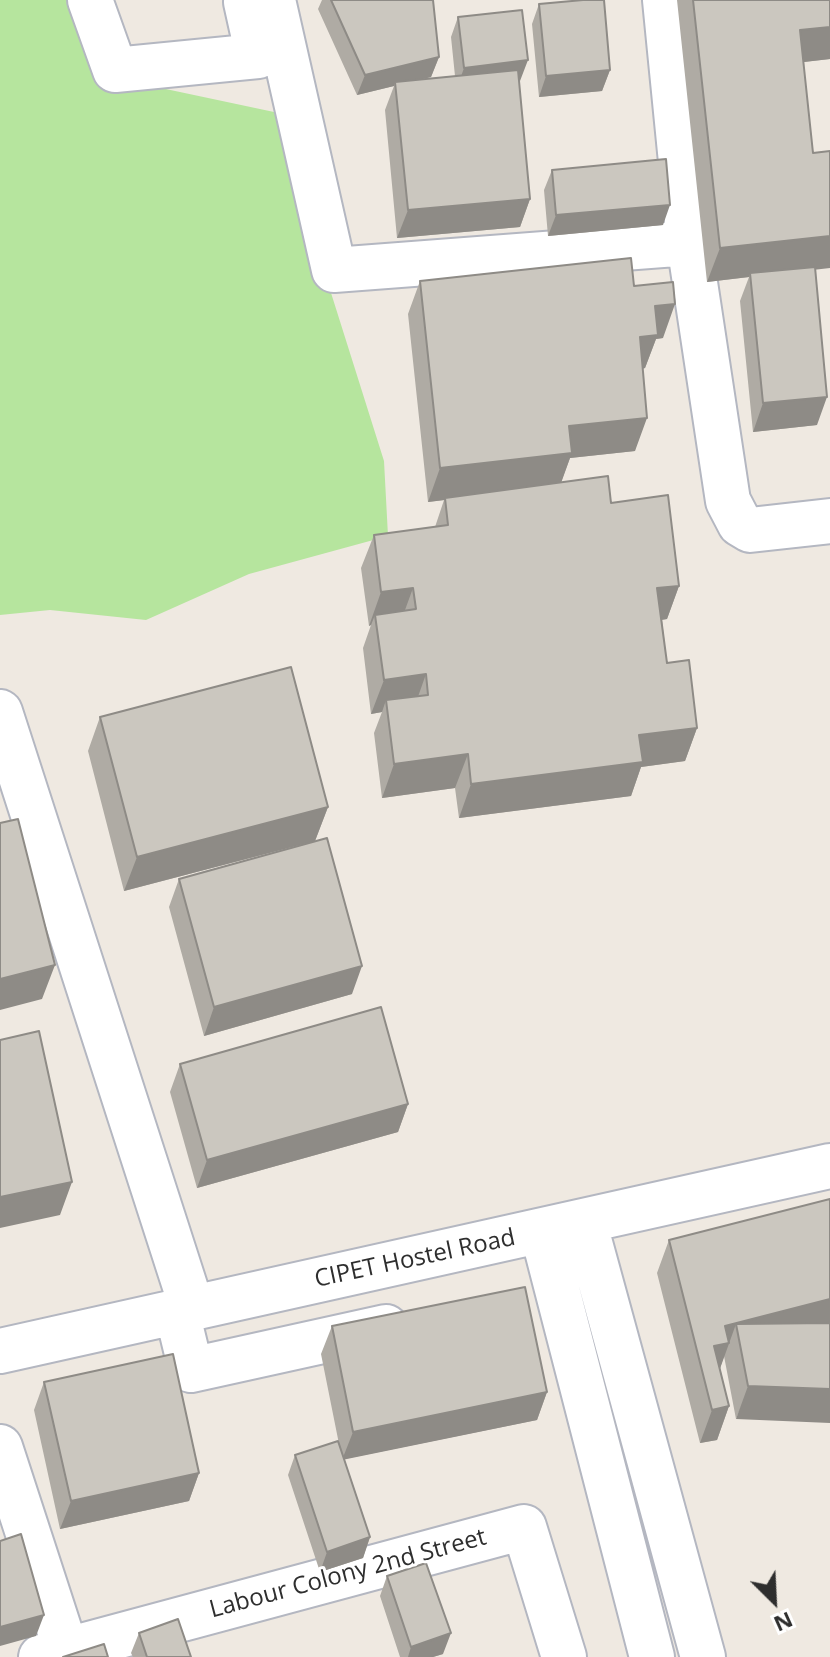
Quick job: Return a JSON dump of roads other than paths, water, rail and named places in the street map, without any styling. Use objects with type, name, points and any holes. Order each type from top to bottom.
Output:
[{"type":"street","points":[[90,0],[115,70],[258,56],[245,0]]},
{"type":"street","points":[[273,0],[334,270],[689,243]]},
{"type":"street","points":[[665,0],[689,243],[728,501],[740,524],[750,530],[830,521]]},
{"type":"street","points":[[0,712],[184,1310],[191,1370],[420,1320]]},
{"type":"street","name":"CIPET Hostel Road","points":[[0,1351],[830,1166]]},
{"type":"street","points":[[584,1221],[703,1657]]},
{"type":"street","points":[[542,1231],[542,1294],[652,1657]]},
{"type":"street","points":[[0,1447],[54,1654]]},
{"type":"street","name":"Labour Colony 2nd Street","points":[[54,1654],[524,1527],[564,1657]]}]
